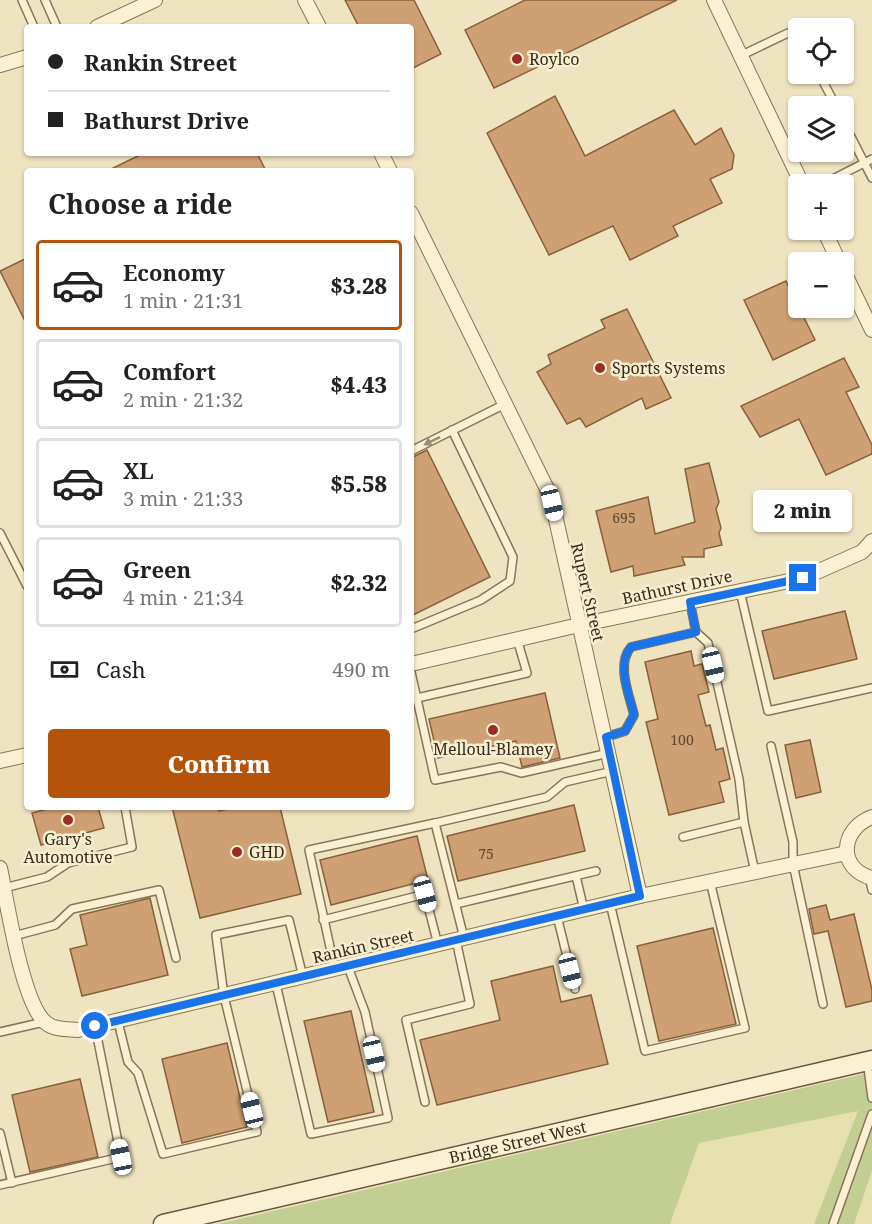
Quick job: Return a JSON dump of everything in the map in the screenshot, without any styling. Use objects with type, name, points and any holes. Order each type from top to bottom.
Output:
[{"type":"street","points":[[103,24],[155,0]]},
{"type":"street","points":[[305,0],[317,24]]},
{"type":"street","points":[[714,0],[797,174]]},
{"type":"street","points":[[0,65],[24,58]]},
{"type":"street","name":"Rupert Street","points":[[414,219],[551,497],[640,896]]},
{"type":"street","points":[[854,293],[872,330]]},
{"type":"street","name":"Bathurst Drive","points":[[414,663],[579,625],[803,578],[870,547]]},
{"type":"street","points":[[0,761],[24,756]]},
{"type":"street","points":[[871,882],[850,863],[847,853],[849,835],[853,828],[872,817]]},
{"type":"street","name":"Rankin Street","points":[[45,1022],[59,1029],[118,1022],[640,896],[847,853]]},
{"type":"street","points":[[0,868],[5,918],[14,936],[25,986],[45,1022]]},
{"type":"street","name":"Bridge Street West","points":[[163,1224],[869,1061]]},
{"type":"lane","points":[[22,0],[33,24]]},
{"type":"lane","points":[[45,0],[56,24]]},
{"type":"lane","points":[[740,56],[788,33]]},
{"type":"lane","points":[[854,139],[868,161],[872,178]]},
{"type":"lane","points":[[843,174],[868,161]]},
{"type":"lane","points":[[414,449],[505,404]]},
{"type":"lane","points":[[414,628],[481,600],[510,581],[513,557],[452,430]]},
{"type":"lane","points":[[0,533],[24,580]]},
{"type":"lane","points":[[740,591],[768,711],[872,688]]},
{"type":"lane","points":[[690,602],[696,632],[708,643],[739,779],[744,822],[755,872]]},
{"type":"lane","points":[[606,737],[625,731],[634,715],[623,666],[624,655],[631,647],[696,632]]},
{"type":"lane","points":[[417,698],[526,673],[517,639]]},
{"type":"lane","points":[[414,685],[435,780],[501,767],[521,773],[609,753]]},
{"type":"lane","points":[[771,746],[793,842],[793,864],[823,1004]]},
{"type":"lane","points":[[276,984],[311,1134],[388,1118],[364,1012],[341,968],[323,920],[309,850],[547,797],[565,782],[613,771]]},
{"type":"lane","points":[[3,893],[47,877],[68,863],[132,847],[126,810]]},
{"type":"lane","points":[[683,837],[744,822]]},
{"type":"lane","points":[[425,1102],[406,1020],[470,1004],[456,904],[435,823]]},
{"type":"lane","points":[[456,904],[596,872]]},
{"type":"lane","points":[[576,876],[584,910]]},
{"type":"lane","points":[[610,903],[645,1051],[745,1028],[710,882]]},
{"type":"lane","points":[[14,936],[55,925],[72,909],[159,890],[176,958]]},
{"type":"lane","points":[[323,920],[425,894],[438,945]]},
{"type":"lane","points":[[557,916],[575,989]]},
{"type":"lane","points":[[118,1022],[128,1062],[138,1073],[163,1154],[257,1132],[224,996],[216,935],[289,920],[303,977]]},
{"type":"lane","points":[[0,1032],[45,1022]]},
{"type":"lane","points":[[0,1185],[121,1157],[95,1026]]},
{"type":"lane","points":[[869,1061],[872,1098]]},
{"type":"lane","points":[[833,1224],[872,1114]]},
{"type":"lane","points":[[0,1133],[12,1183]]},
{"type":"shaded area","points":[[859,1110],[814,1224],[670,1224],[699,1143]]},
{"type":"shaded area","points":[[872,1171],[872,1224],[854,1224]]},
{"type":"green space","points":[[872,1072],[872,1171],[854,1224],[814,1224],[858,1111],[699,1143],[670,1224],[217,1224]]},
{"type":"building","points":[[345,0],[414,0],[441,54],[414,68],[414,24],[357,24]]},
{"type":"building","name":"Roylco","points":[[525,0],[677,0],[494,88],[465,30]]},
{"type":"building","points":[[555,96],[585,156],[674,110],[695,145],[721,128],[734,155],[732,169],[710,179],[722,203],[673,226],[678,236],[630,260],[613,226],[549,255],[487,133]]},
{"type":"building","points":[[138,156],[258,156],[264,168],[113,168]]},
{"type":"building","points":[[24,259],[24,319],[0,271]]},
{"type":"building","points":[[786,281],[788,318],[804,318],[815,340],[773,360],[744,300]]},
{"type":"building","name":"Sports Systems","points":[[627,309],[671,398],[646,409],[642,398],[586,427],[580,418],[567,424],[537,372],[551,364],[548,355],[605,328],[601,320]]},
{"type":"building","points":[[844,358],[859,387],[846,392],[872,445],[872,454],[826,475],[799,419],[760,437],[741,406]]},
{"type":"building","points":[[427,450],[490,577],[414,615],[414,456]]},
{"type":"building","points":[[709,463],[719,502],[716,509],[721,528],[719,533],[722,545],[704,549],[704,557],[682,557],[685,565],[634,576],[633,566],[611,572],[596,511],[648,497],[655,534],[695,522],[685,469]]},
{"type":"building","points":[[845,611],[857,659],[774,679],[762,631]]},
{"type":"building","points":[[691,651],[694,666],[702,664],[709,692],[698,695],[706,726],[710,725],[716,750],[723,748],[730,779],[719,782],[724,802],[669,815],[646,722],[658,719],[645,662]]},
{"type":"building","name":"Melloul-Blamey","points":[[545,693],[560,758],[522,767],[516,741],[438,758],[429,719]]},
{"type":"building","points":[[810,740],[821,792],[796,798],[785,745]]},
{"type":"building","points":[[574,805],[585,851],[458,881],[447,836]]},
{"type":"building","name":"Gary's Automotive","points":[[43,810],[99,810],[104,828],[41,845],[32,813]]},
{"type":"building","name":"GHD","points":[[173,810],[281,810],[301,894],[200,918]]},
{"type":"building","points":[[417,836],[428,880],[331,905],[320,860]]},
{"type":"building","points":[[150,898],[168,975],[82,996],[70,949],[87,945],[80,915]]},
{"type":"building","points":[[826,905],[830,920],[854,914],[872,990],[872,1001],[846,1007],[828,931],[814,934],[809,909]]},
{"type":"building","points":[[713,928],[736,1024],[659,1041],[637,946]]},
{"type":"building","points":[[553,966],[561,1002],[591,995],[608,1064],[437,1105],[420,1040],[500,1020],[491,981]]},
{"type":"building","points":[[351,1011],[374,1112],[328,1122],[304,1021]]},
{"type":"building","points":[[227,1043],[247,1127],[182,1143],[162,1059]]},
{"type":"building","points":[[80,1079],[98,1157],[30,1172],[12,1095]]},
{"type":"place","name":"Roylco","points":[[517,59]]},
{"type":"place","name":"Sports Systems","points":[[600,368]]},
{"type":"place","name":"Melloul-Blamey","points":[[493,730]]},
{"type":"place","name":"Gary's Automotive","points":[[68,820]]},
{"type":"place","name":"GHD","points":[[237,852]]},
{"type":"route","points":[[95,1026],[640,896],[606,737],[625,731],[634,715],[623,666],[624,655],[631,647],[696,632],[690,602],[803,578]]}]
